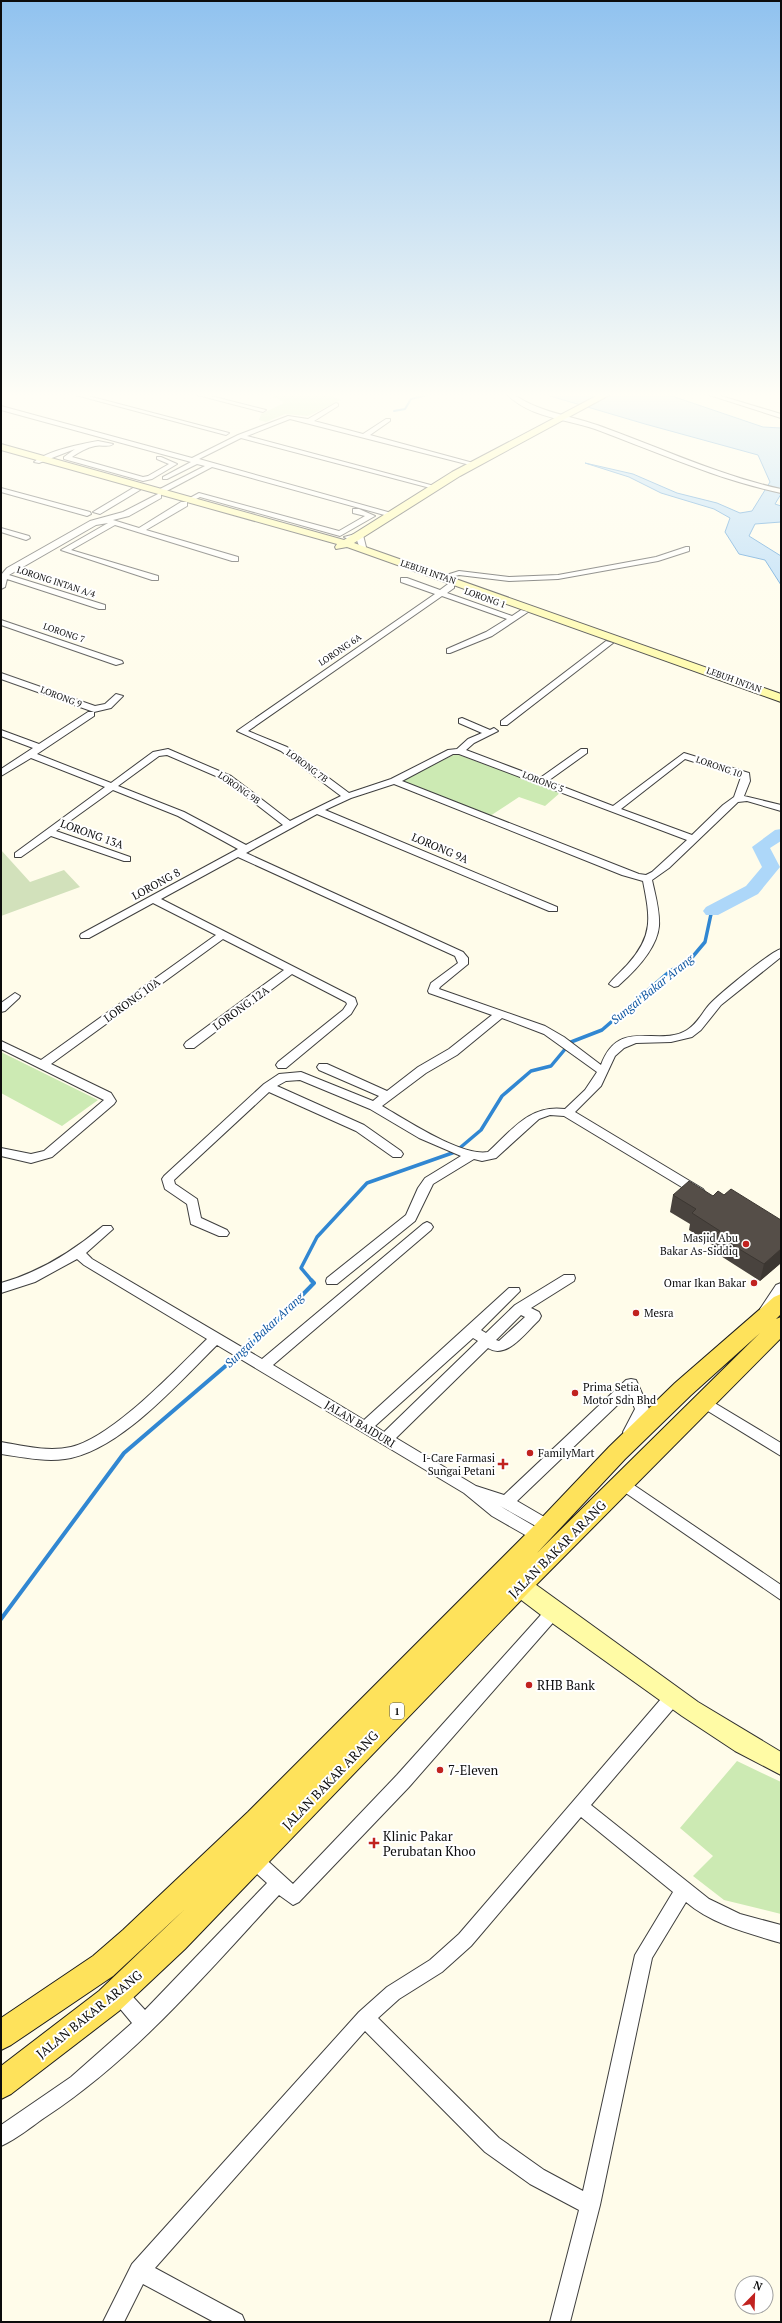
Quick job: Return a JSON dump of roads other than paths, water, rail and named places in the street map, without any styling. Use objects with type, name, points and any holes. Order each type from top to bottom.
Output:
[{"type":"main road","points":[[342,545],[411,501]]},
{"type":"main road","name":"LEBUH INTAN","points":[[187,502],[285,522],[329,538],[342,545],[781,698]]},
{"type":"main road","name":"LEBUH INTAN","points":[[187,502],[290,533],[364,549],[524,612],[723,682],[781,698]]},
{"type":"main road","points":[[285,522],[280,528],[290,533]]},
{"type":"main road","name":"JALAN BAKAR ARANG","points":[[1,2084],[118,1993],[175,1939],[703,1401],[771,1321],[781,1302]]},
{"type":"main road","name":"JALAN BAKAR ARANG","points":[[1,2035],[103,1966],[133,1940],[258,1821],[544,1531],[617,1453],[771,1321]]},
{"type":"main road","points":[[520,1586],[553,1612],[673,1697],[739,1742],[781,1764]]},
{"type":"street","points":[[42,501],[87,514]]},
{"type":"street","points":[[97,512],[116,501]]},
{"type":"street","points":[[1,587],[4,576],[10,570],[88,526],[109,521],[126,514],[147,501]]},
{"type":"street","points":[[285,522],[340,534],[371,516],[321,501]]},
{"type":"street","points":[[346,501],[391,514]]},
{"type":"street","points":[[140,531],[187,502]]},
{"type":"street","points":[[109,521],[235,559]]},
{"type":"street","points":[[109,521],[69,547],[66,551],[155,578]]},
{"type":"street","points":[[1,530],[26,538]]},
{"type":"street","points":[[329,538],[358,535],[364,549]]},
{"type":"street","name":"LORONG 6A","points":[[241,731],[440,593],[448,582],[459,573],[516,580],[558,577],[658,559],[686,549]]},
{"type":"street","name":"LORONG INTAN A/4","points":[[4,576],[102,608]]},
{"type":"street","name":"LORONG 1","points":[[404,580],[513,619]]},
{"type":"street","points":[[450,651],[489,634],[524,612]]},
{"type":"street","name":"LORONG 7","points":[[1,622],[119,663]]},
{"type":"street","points":[[504,723],[609,642]]},
{"type":"street","name":"LORONG 9","points":[[1,676],[94,709],[108,706],[119,696]]},
{"type":"street","points":[[1,773],[91,714]]},
{"type":"street","points":[[394,781],[451,752],[460,751],[471,741],[492,732],[462,721]]},
{"type":"street","name":"LORONG 7B","points":[[241,731],[284,749],[348,796]]},
{"type":"street","points":[[1,733],[40,747]]},
{"type":"street","name":"LORONG 5","points":[[460,751],[693,839]]},
{"type":"street","points":[[542,781],[584,751]]},
{"type":"street","name":"LORONG 9B","points":[[109,787],[162,752],[182,757],[228,778],[289,825]]},
{"type":"street","points":[[30,754],[109,787],[181,814],[242,851],[459,954],[463,958],[463,964],[435,985],[433,991],[531,1024],[567,1044],[581,1058],[604,1072]]},
{"type":"street","name":"LORONG 10","points":[[615,809],[684,756],[746,775],[747,779],[739,793],[739,798]]},
{"type":"street","points":[[394,781],[613,868],[647,878],[653,876],[666,865],[729,804],[739,798],[752,799],[781,808]]},
{"type":"street","name":"LORONG 8","points":[[85,936],[317,810],[348,796],[394,781]]},
{"type":"street","points":[[18,855],[109,787]]},
{"type":"street","name":"LORONG 9A","points":[[317,810],[553,909]]},
{"type":"street","name":"LORONG 13A","points":[[49,832],[127,859]]},
{"type":"street","points":[[614,984],[634,964],[652,933],[654,922],[647,878]]},
{"type":"street","points":[[153,899],[221,936],[346,997],[352,1004],[347,1012],[282,1065]]},
{"type":"street","name":"LORONG 10A","points":[[42,1065],[221,936]]},
{"type":"street","points":[[567,1113],[595,1086],[604,1072],[611,1053],[629,1040],[636,1038],[676,1037],[694,1030],[700,1025],[716,1004],[781,952]]},
{"type":"street","name":"LORONG 12A","points":[[190,1045],[291,970]]},
{"type":"street","points":[[1,1009],[15,996]]},
{"type":"street","points":[[374,1106],[422,1070],[453,1052],[500,1014]]},
{"type":"street","points":[[1,1045],[107,1096],[110,1101],[48,1154],[40,1158],[32,1160],[1,1152]]},
{"type":"street","points":[[323,1067],[388,1096]]},
{"type":"street","points":[[223,1233],[195,1221],[193,1202],[169,1186],[168,1179],[268,1087],[283,1077],[301,1076],[374,1106],[433,1140],[468,1154],[482,1157],[492,1155],[535,1116],[543,1112],[554,1111],[567,1113],[699,1192],[712,1196]]},
{"type":"street","points":[[268,1087],[360,1128],[397,1154]]},
{"type":"street","points":[[332,1281],[411,1218],[424,1188],[429,1181],[468,1154]]},
{"type":"street","points":[[263,1366],[427,1227]]},
{"type":"street","points":[[1,1288],[18,1284],[79,1253],[106,1229]]},
{"type":"street","name":"JALAN BAIDURI","points":[[79,1253],[88,1262],[469,1489],[497,1512],[544,1531]]},
{"type":"street","points":[[385,1440],[520,1308],[569,1278]]},
{"type":"street","points":[[771,1321],[781,1288]]},
{"type":"street","points":[[365,1427],[472,1331],[514,1291]]},
{"type":"street","points":[[472,1331],[486,1341]]},
{"type":"street","points":[[1,1448],[44,1454],[73,1452],[95,1444],[144,1406],[216,1338]]},
{"type":"street","points":[[506,1502],[631,1384],[641,1404],[642,1413],[617,1453]]},
{"type":"street","points":[[703,1401],[781,1450]]},
{"type":"street","points":[[622,1483],[781,1593]]},
{"type":"street","name":"JALAN BAIDURI","points":[[469,1489],[506,1502],[544,1531]]},
{"type":"street","points":[[253,1859],[293,1896],[403,1781],[553,1612]]},
{"type":"street","points":[[113,2322],[139,2270],[365,2018],[393,1993],[436,1966],[465,1940],[673,1697]]},
{"type":"street","points":[[580,1806],[703,1905],[738,1922],[781,1934]]},
{"type":"street","points":[[3,2130],[58,2098],[88,2075],[144,2023],[279,1883]]},
{"type":"street","points":[[560,2322],[590,2205],[644,1955],[684,1891]]},
{"type":"street","points":[[118,1993],[144,2023]]},
{"type":"street","points":[[365,2018],[492,2145],[537,2177],[590,2205]]},
{"type":"street","points":[[139,2270],[235,2322]]},
{"type":"water","points":[[689,501],[711,501],[740,513],[752,511],[758,501],[777,501],[775,504],[781,506],[781,522],[755,524],[749,536],[781,556],[781,585],[765,560],[739,554],[725,532],[730,518],[714,509]]},
{"type":"waterway","name":"Sungai Bakar Arang","points":[[712,911],[752,890],[771,867],[761,847],[781,834]]},
{"type":"waterway","name":"Sungai Bakar Arang","points":[[711,915],[712,911]]},
{"type":"waterway","name":"Sungai Bakar Arang","points":[[312,1281],[301,1268],[317,1237],[367,1183],[455,1152],[481,1130],[502,1096],[531,1071],[551,1066],[571,1042],[602,1030],[670,971],[689,961],[705,942],[711,914]]},
{"type":"waterway","name":"Sungai Bakar Arang","points":[[1,1619],[124,1453],[271,1327],[314,1283],[312,1281]]},
{"type":"place","name":"Masjid Abu Bakar As-Siddiq","points":[[746,1244]]},
{"type":"place","name":"Omar Ikan Bakar","points":[[754,1283]]},
{"type":"place","name":"Mesra","points":[[636,1313]]},
{"type":"place","name":"Prima Setia Motor Sdn Bhd","points":[[575,1393]]},
{"type":"place","name":"FamilyMart","points":[[530,1453]]},
{"type":"place","name":"I-Care Farmasi Sungai Petani","points":[[503,1464]]},
{"type":"place","name":"RHB Bank","points":[[529,1685]]},
{"type":"place","name":"7-Eleven","points":[[440,1770]]},
{"type":"place","name":"Klinic Pakar Perubatan Khoo","points":[[374,1843]]}]
